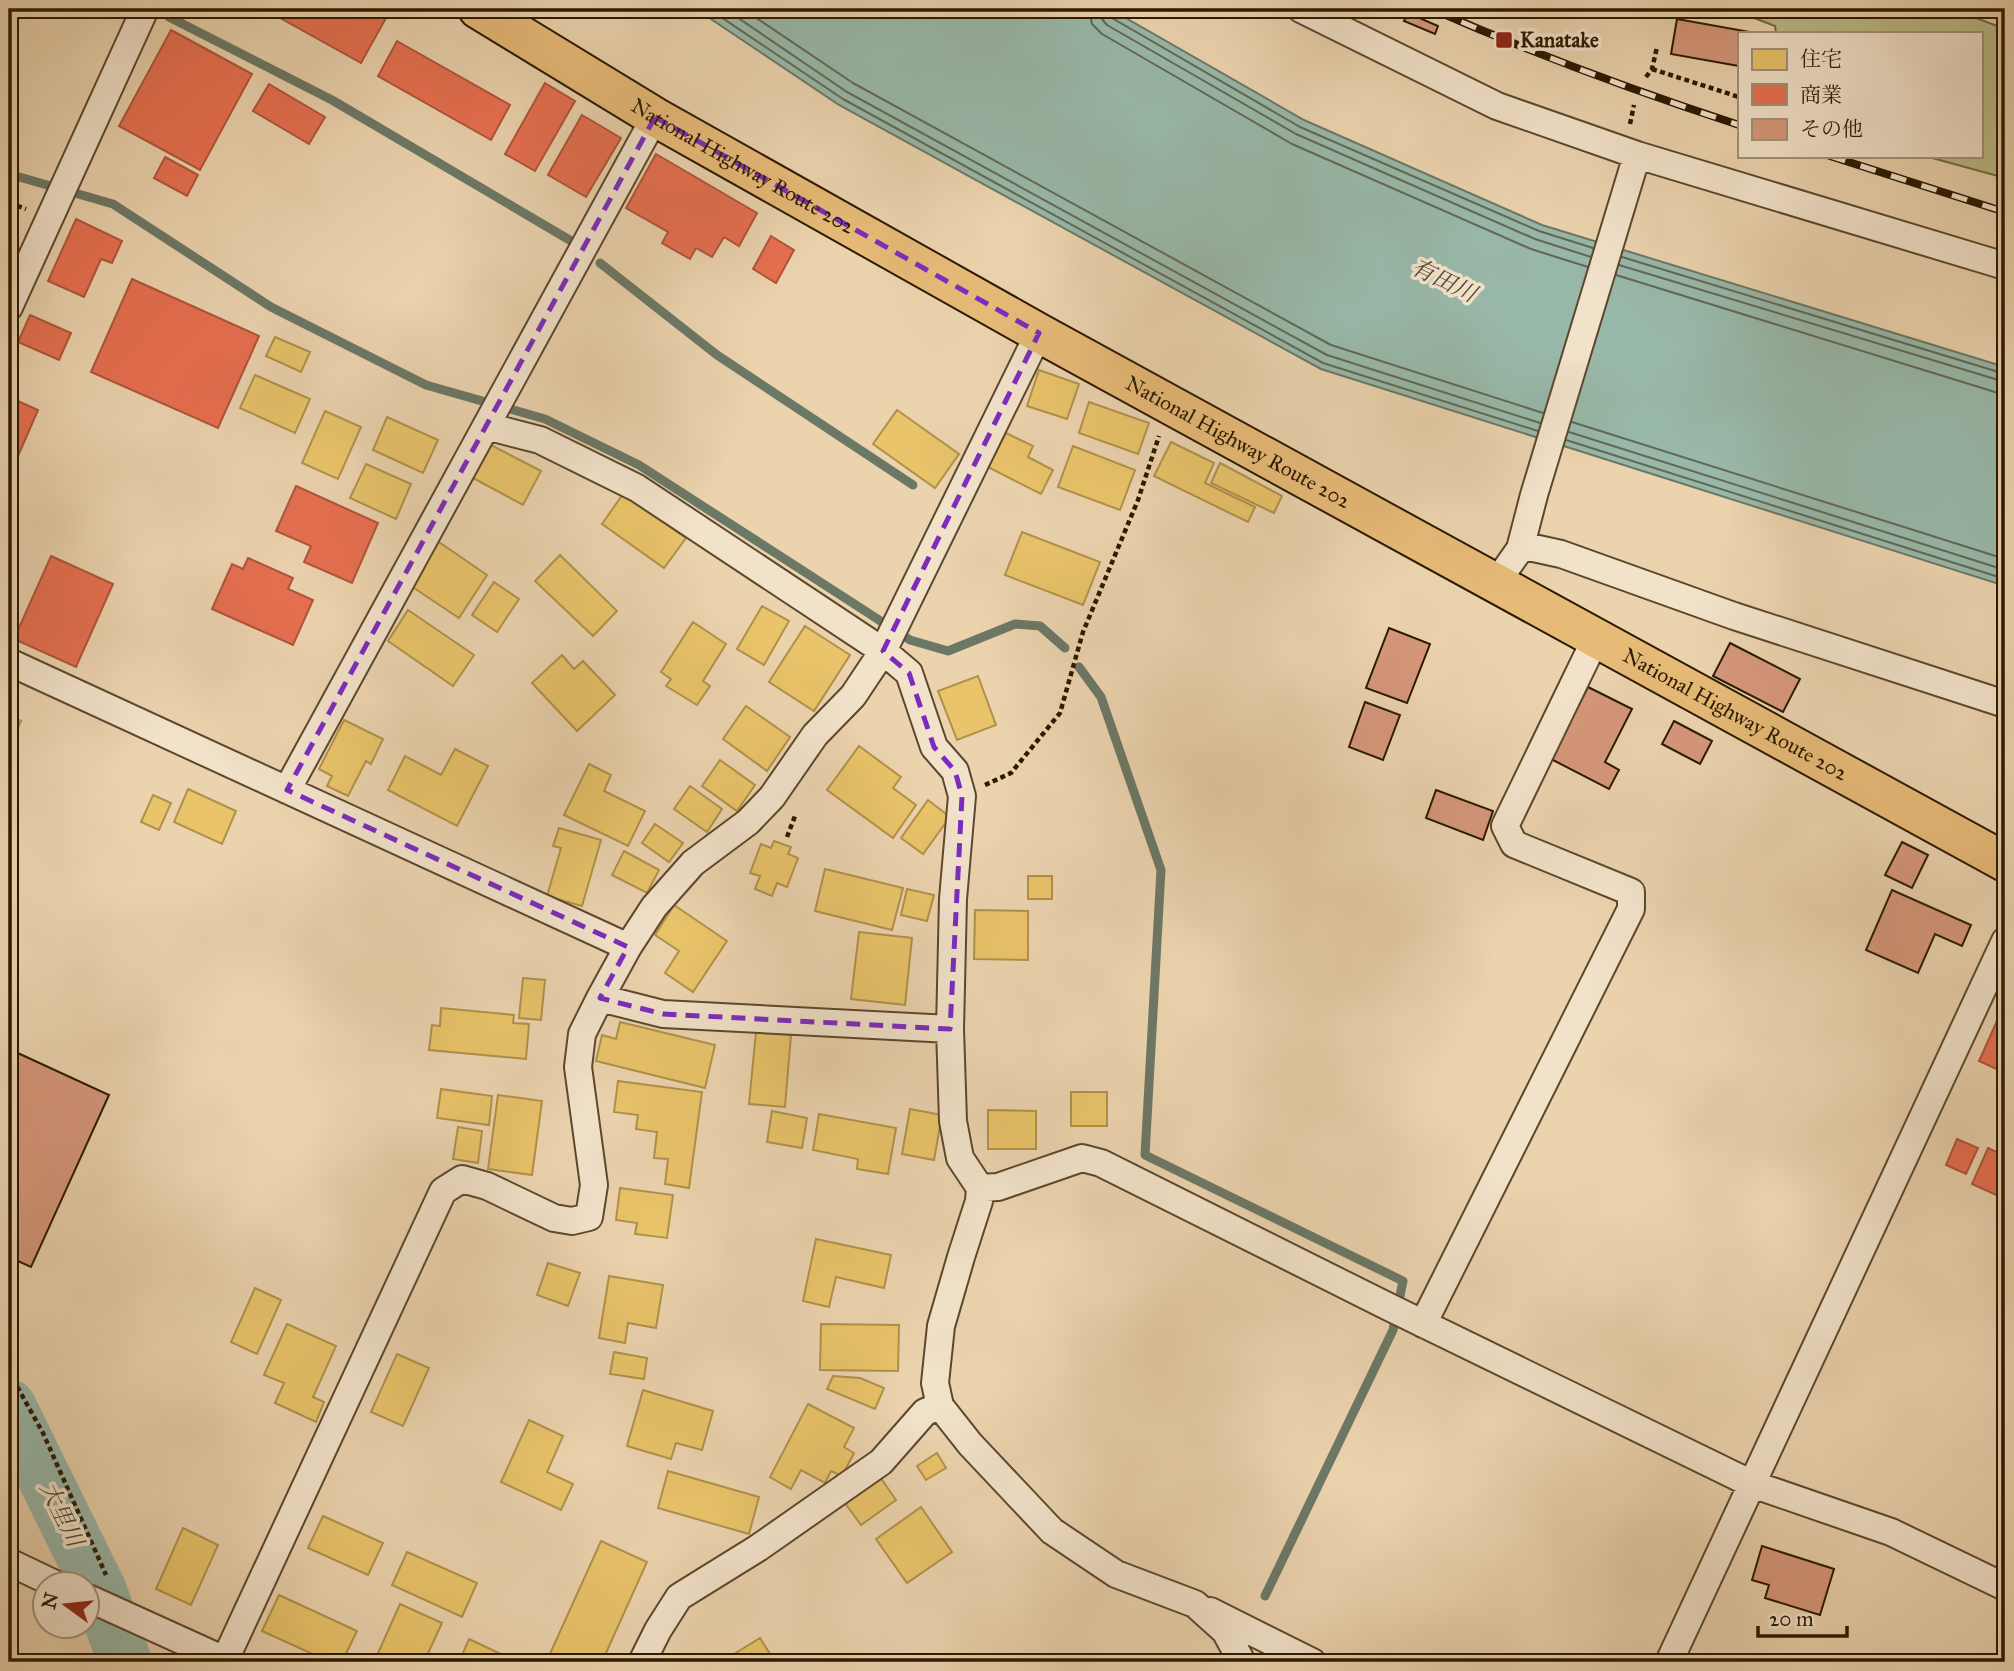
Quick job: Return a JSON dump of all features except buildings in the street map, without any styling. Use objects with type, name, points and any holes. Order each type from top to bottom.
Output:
[{"type":"highway","name":"National Highway Route 202","points":[[478,9],[655,117],[1040,334],[2005,862]]},
{"type":"street","points":[[9,307],[145,9]]},
{"type":"street","points":[[1301,9],[1497,106],[1637,155],[2005,267]]},
{"type":"street","points":[[286,790],[655,117]]},
{"type":"street","points":[[1496,583],[1520,548],[1637,155]]},
{"type":"street","points":[[102,1605],[226,1662],[443,1191],[462,1179],[487,1186],[554,1218],[572,1221],[589,1217],[594,1185],[578,1066],[582,1034],[628,947],[654,907],[693,863],[748,822],[772,797],[816,735],[853,696],[890,637],[1040,334]]},
{"type":"street","points":[[486,426],[540,440],[637,488],[890,637],[909,673],[934,747],[955,771],[962,796],[953,899],[950,1029],[953,1121],[960,1158],[980,1188],[979,1201],[941,1326],[936,1383],[940,1405],[970,1444],[1052,1531],[1116,1574],[1195,1604],[1312,1662]]},
{"type":"street","points":[[1520,548],[1530,547],[1561,554],[1734,616],[2005,704]]},
{"type":"street","points":[[1406,1315],[1631,909],[1631,892],[1514,844],[1505,826],[1596,638]]},
{"type":"street","points":[[9,662],[628,947]]},
{"type":"street","points":[[1669,1662],[2005,941]]},
{"type":"street","points":[[600,999],[663,1014],[950,1029]]},
{"type":"street","points":[[980,1188],[998,1187],[1082,1158],[1101,1163],[1752,1485],[1891,1532],[2005,1587]]},
{"type":"street","points":[[642,1662],[679,1597],[758,1548],[881,1462],[925,1412],[940,1405]]},
{"type":"street","points":[[9,1562],[32,1573]]},
{"type":"street","points":[[1195,1604],[1225,1631],[1242,1662]]},
{"type":"path","points":[[1646,77],[1657,47]]},
{"type":"path","points":[[1651,69],[1738,97]]},
{"type":"path","points":[[962,796],[1011,773],[1060,713],[1083,632],[1138,500],[1169,404]]},
{"type":"path","points":[[9,1371],[43,1433],[124,1615]]},
{"type":"highlighted area","points":[[655,117],[1039,333],[883,651],[909,673],[934,747],[955,771],[962,796],[950,1029],[663,1014],[600,998],[628,947],[287,790]]},
{"type":"green space","points":[[1731,9],[1961,9],[1963,13],[2005,29],[2005,178],[1932,158],[1982,158],[1982,32],[1776,32],[1775,26]]},
{"type":"water","name":"有田川","points":[[696,9],[1110,9],[1304,120],[1542,225],[2005,367],[2005,586],[1321,369],[839,105]]},
{"type":"waterway","points":[[169,17],[332,100],[573,242]]},
{"type":"waterway","points":[[9,174],[113,204],[271,307],[426,385],[545,419],[639,465],[910,640],[948,651],[1015,624],[1040,626],[1065,648]]},
{"type":"waterway","points":[[600,263],[717,355],[913,485]]},
{"type":"waterway","points":[[1079,667],[1101,697],[1161,870],[1145,1155],[1403,1281],[1393,1330],[1265,1596]]},
{"type":"waterway","name":"大里川","points":[[9,1406],[100,1591],[125,1662]]},
{"type":"railway","points":[[1432,9],[1584,71],[1738,125]]},
{"type":"railway","points":[[1836,158],[2005,212]]},
{"type":"place","name":"Kanatake","points":[[1504,40]]}]
